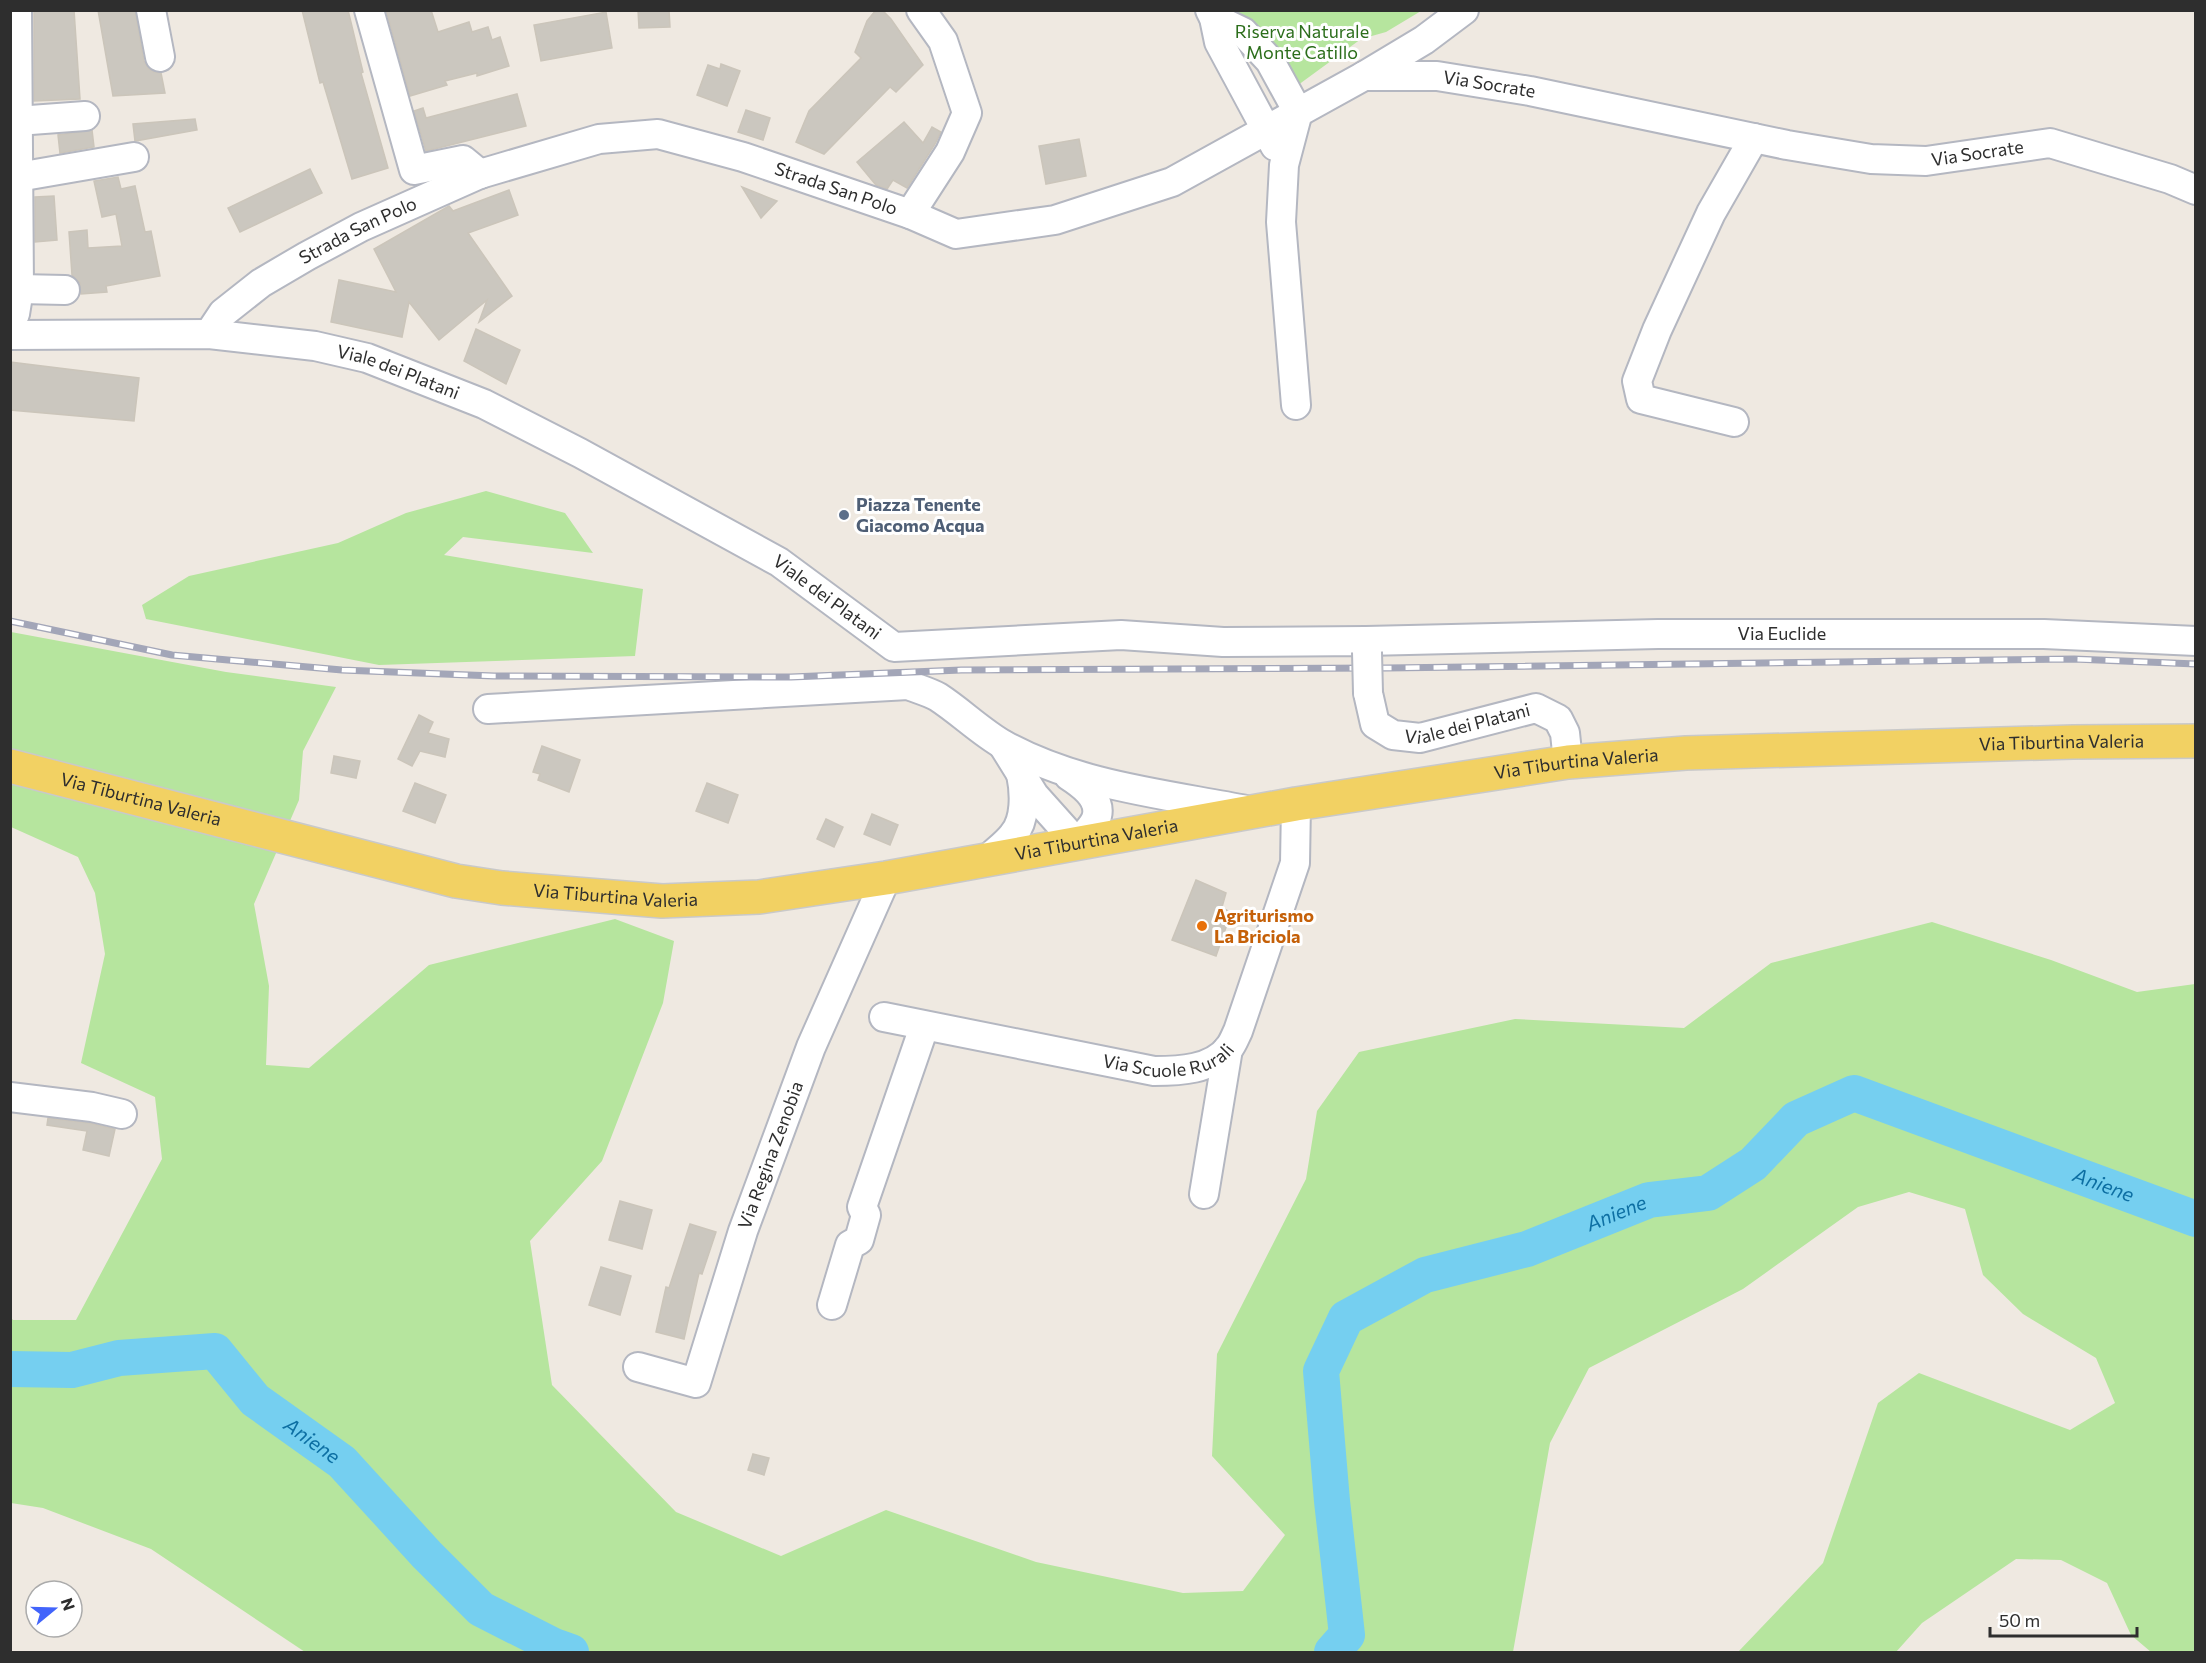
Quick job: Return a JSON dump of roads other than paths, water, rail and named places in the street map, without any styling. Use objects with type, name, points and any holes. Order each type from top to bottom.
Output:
[{"type":"main road","name":"Via Tiburtina Valeria","points":[[10,766],[456,881],[502,888],[662,901],[759,897],[886,878],[1296,804],[1568,762],[1697,752],[2196,741]]},
{"type":"street","points":[[17,10],[14,122],[18,177],[15,302],[65,290]]},
{"type":"street","points":[[151,10],[160,57]]},
{"type":"street","points":[[369,10],[414,170],[463,160],[480,174]]},
{"type":"street","points":[[910,214],[950,152],[967,112],[943,41],[921,10]]},
{"type":"street","name":"Strada San Polo","points":[[209,334],[223,313],[261,283],[361,227],[480,174],[599,139],[658,134],[743,158],[910,214],[956,234],[1055,220],[1172,182],[1266,128],[1364,76],[1424,40],[1464,10]]},
{"type":"street","points":[[1212,14],[1243,32],[1270,61],[1298,112],[1284,165],[1281,222],[1296,405]]},
{"type":"street","points":[[1212,14],[1219,42],[1284,165]]},
{"type":"street","name":"Via Socrate","points":[[1364,76],[1437,76],[1530,91],[1754,138],[1870,159],[1926,161],[2050,143],[2160,176],[2196,190]]},
{"type":"street","points":[[14,122],[85,116]]},
{"type":"street","points":[[1734,423],[1641,399],[1637,381],[1657,330],[1712,213],[1754,138]]},
{"type":"street","points":[[18,177],[134,157]]},
{"type":"street","name":"Viale dei Platani","points":[[10,335],[209,334],[315,346],[367,358],[484,404],[580,453],[779,562],[894,647],[1121,635],[1223,642],[1366,646],[1368,693],[1375,724],[1393,735],[1420,738],[1536,708],[1558,719],[1565,733],[1568,762]]},
{"type":"street","name":"Via Euclide","points":[[1366,646],[1658,634],[2044,634],[2196,641]]},
{"type":"street","points":[[488,709],[908,685],[936,696],[1003,745],[1087,779],[1153,794],[1254,812]]},
{"type":"street","points":[[1003,745],[1034,795],[1077,843],[1096,819],[1096,800],[1084,787],[1060,769]]},
{"type":"street","points":[[988,859],[1014,834],[1022,814],[1025,791],[1021,772]]},
{"type":"street","name":"Via Scuole Rurali","points":[[884,1017],[924,1027],[1154,1071],[1179,1071],[1198,1067],[1217,1059],[1228,1049],[1238,1031],[1295,863],[1296,804]]},
{"type":"street","name":"Via Regina Zenobia","points":[[638,1367],[696,1383],[743,1231],[811,1047],[886,878]]},
{"type":"street","points":[[832,1305],[850,1245],[859,1240],[866,1215],[862,1207],[924,1027]]},
{"type":"street","points":[[1204,1194],[1228,1049]]},
{"type":"street","points":[[10,1096],[92,1107],[122,1114]]},
{"type":"waterway","name":"Aniene","points":[[1332,1652],[1347,1635],[1321,1371],[1346,1318],[1425,1275],[1527,1249],[1649,1200],[1708,1193],[1753,1164],[1796,1119],[1854,1093],[2196,1219]]},
{"type":"waterway","name":"Aniene","points":[[10,1369],[72,1370],[119,1358],[215,1351],[255,1400],[342,1462],[427,1555],[481,1609],[554,1646],[571,1652]]},
{"type":"railway","points":[[10,621],[172,655],[342,670],[494,676],[791,677],[961,670],[1386,668],[2074,659],[2196,664]]},
{"type":"place","name":"Piazza Tenente Giacomo Acqua","points":[[844,515]]},
{"type":"place","name":"Agriturismo La Briciola","points":[[1202,926]]},
{"type":"park label","name":"Riserva Naturale Monte Catillo","points":[[1302,42]]}]
